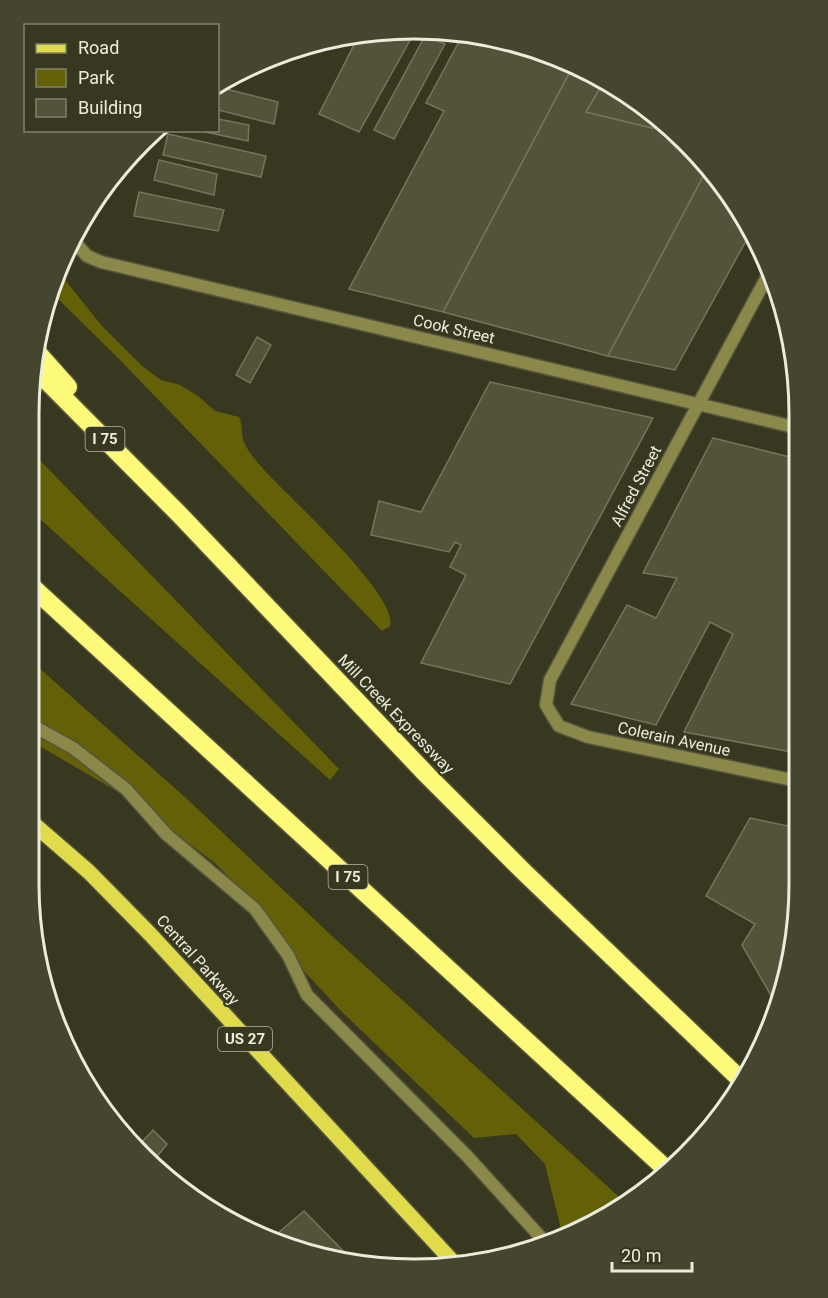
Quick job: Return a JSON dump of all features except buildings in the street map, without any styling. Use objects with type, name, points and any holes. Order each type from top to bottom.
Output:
[{"type":"highway","points":[[43,358],[178,513]]},
{"type":"highway","name":"Mill Creek Expressway","points":[[41,375],[178,513],[428,777],[737,1076]]},
{"type":"highway","name":"I 75","points":[[39,593],[662,1165]]},
{"type":"main road","name":"Central Parkway","points":[[39,829],[89,872],[150,934],[449,1257]]},
{"type":"street","name":"Cook Street","points":[[79,247],[87,256],[101,262],[789,426]]},
{"type":"street","name":"Alfred Street","points":[[551,716],[546,705],[550,680],[764,281]]},
{"type":"street","name":"Colerain Avenue","points":[[551,716],[559,726],[588,738],[789,779]]},
{"type":"street","points":[[39,729],[74,748],[126,789],[166,834],[255,909],[288,955],[307,995],[467,1156],[540,1237]]},
{"type":"green space","points":[[64,279],[102,326],[141,365],[161,380],[180,385],[198,396],[215,411],[239,417],[244,442],[252,455],[358,568],[388,611],[390,626],[382,631],[57,298]]},
{"type":"green space","points":[[39,459],[339,769],[330,780],[39,518]]},
{"type":"green space","points":[[39,668],[186,798],[333,937],[620,1197],[602,1209],[561,1229],[545,1164],[516,1134],[474,1138],[342,1012],[304,971],[270,919],[215,863],[127,797],[39,746]]}]
